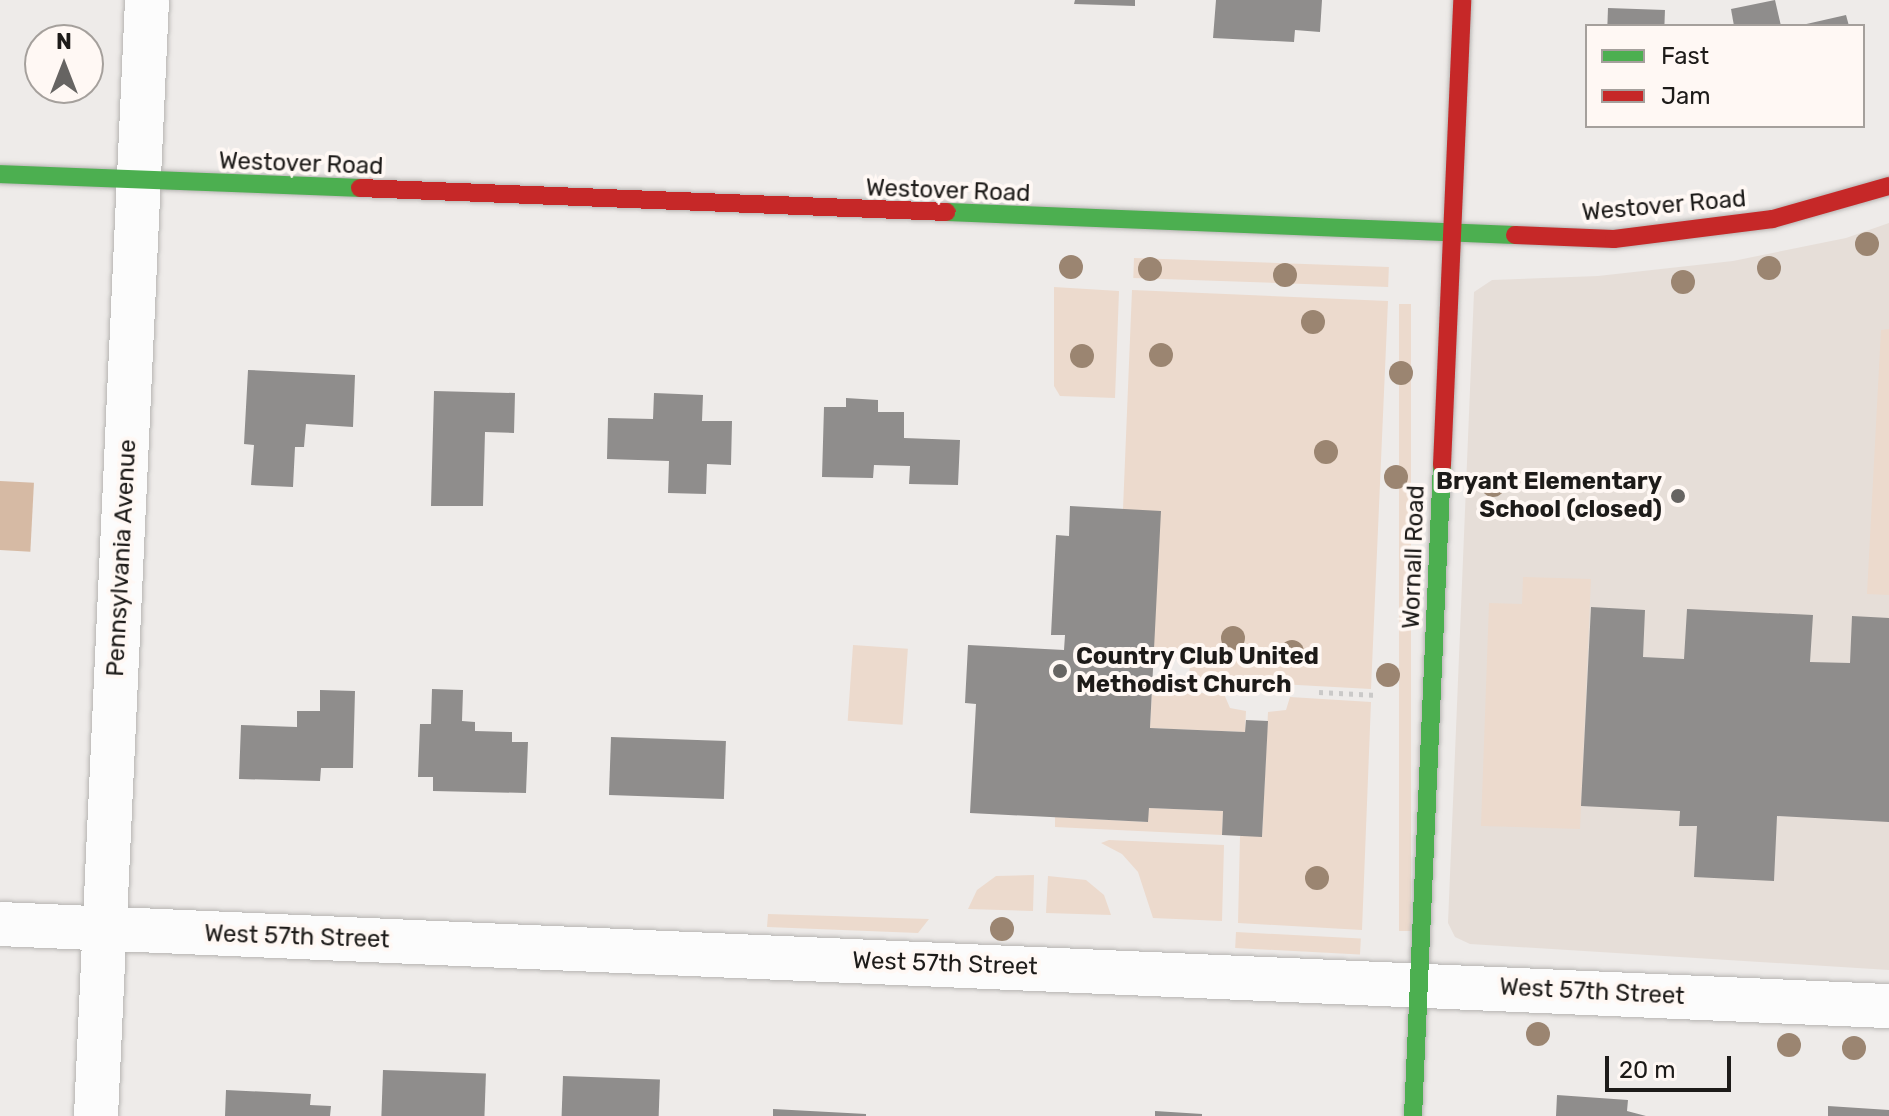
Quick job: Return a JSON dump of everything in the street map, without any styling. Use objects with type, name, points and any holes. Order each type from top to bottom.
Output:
[{"type":"street","name":"Pennsylvania Avenue","points":[[96,1116],[147,0]]},
{"type":"street","name":"Wornall Road","points":[[1413,1116],[1462,0]]},
{"type":"street","name":"Westover Road","points":[[0,174],[1452,235],[1614,239],[1773,219],[1889,186]]},
{"type":"street","name":"West 57th Street","points":[[0,924],[1889,1006]]},
{"type":"path","points":[[1319,692],[1377,695]]},
{"type":"shaded area","name":"Bryant Elementary School (closed)","points":[[1889,223],[1889,970],[1470,944],[1455,937],[1448,923],[1474,292],[1492,280],[1598,276],[1733,261],[1846,238]]},
{"type":"shaded area","points":[[1134,258],[1389,267],[1388,287],[1133,278]]},
{"type":"shaded area","points":[[1054,287],[1119,291],[1115,398],[1060,396],[1054,386]]},
{"type":"shaded area","points":[[1132,290],[1388,301],[1371,689],[1189,679],[1190,660],[1153,657],[1123,509]]},
{"type":"shaded area","points":[[1399,304],[1411,304],[1411,931],[1399,931]]},
{"type":"shaded area","points":[[1889,329],[1889,595],[1867,594],[1881,330]]},
{"type":"shaded area","points":[[0,481],[34,483],[30,552],[0,550]]},
{"type":"shaded area","points":[[1523,577],[1591,579],[1580,829],[1481,826],[1489,603],[1522,604]]},
{"type":"shaded area","points":[[853,645],[908,649],[903,725],[848,721]]},
{"type":"shaded area","points":[[1152,691],[1224,694],[1230,708],[1246,711],[1245,732],[1150,728]]},
{"type":"shaded area","points":[[1290,697],[1371,702],[1362,930],[1238,923],[1240,836],[1262,836],[1268,712],[1286,710]]},
{"type":"shaded area","points":[[1149,808],[1223,811],[1222,835],[1055,827],[1055,817],[1147,822]]},
{"type":"shaded area","points":[[1109,840],[1224,845],[1222,921],[1153,918],[1138,872],[1122,854],[1101,843]]},
{"type":"shaded area","points":[[1034,875],[1033,911],[968,909],[977,890],[996,876]]},
{"type":"shaded area","points":[[1048,876],[1086,880],[1104,895],[1111,915],[1046,913]]},
{"type":"shaded area","points":[[768,914],[929,919],[918,933],[767,927]]},
{"type":"shaded area","points":[[1236,932],[1361,939],[1360,955],[1235,948]]},
{"type":"building","points":[[1075,0],[1135,0],[1135,6],[1074,4]]},
{"type":"building","points":[[1216,0],[1322,0],[1320,32],[1295,30],[1294,42],[1213,38]]},
{"type":"building","points":[[1775,0],[1781,24],[1734,24],[1731,9]]},
{"type":"building","points":[[1608,8],[1665,10],[1664,24],[1607,24]]},
{"type":"building","points":[[1846,15],[1848,24],[1806,24]]},
{"type":"building","points":[[248,370],[355,375],[353,427],[306,424],[304,447],[295,447],[293,487],[251,485],[254,445],[244,444]]},
{"type":"building","points":[[434,391],[515,393],[514,433],[485,432],[483,506],[431,506]]},
{"type":"building","points":[[654,393],[703,395],[702,421],[732,421],[731,465],[707,464],[706,494],[668,493],[669,461],[607,459],[608,418],[653,419]]},
{"type":"building","points":[[846,398],[878,400],[878,412],[904,412],[904,438],[960,440],[958,485],[909,484],[910,466],[874,465],[873,478],[822,477],[824,407],[846,407]]},
{"type":"building","name":"Country Club United Methodist Church","points":[[1070,506],[1161,511],[1150,728],[1245,732],[1246,720],[1268,721],[1262,837],[1222,835],[1223,811],[1149,808],[1148,822],[970,813],[976,704],[965,703],[968,645],[1064,650],[1065,635],[1051,635],[1056,535],[1069,536]]},
{"type":"building","points":[[1591,607],[1645,610],[1643,657],[1684,659],[1687,609],[1813,615],[1810,662],[1850,663],[1852,616],[1889,618],[1889,822],[1777,816],[1774,881],[1694,877],[1697,826],[1679,826],[1680,811],[1581,806]]},
{"type":"building","points":[[432,689],[463,690],[462,721],[475,722],[475,731],[512,732],[512,742],[528,742],[526,793],[433,791],[433,777],[418,777],[420,724],[431,724]]},
{"type":"building","points":[[320,690],[355,691],[353,768],[321,768],[320,781],[239,779],[241,725],[297,727],[297,711],[320,711]]},
{"type":"building","points":[[611,737],[726,741],[724,799],[609,795]]},
{"type":"building","points":[[383,1070],[486,1074],[484,1116],[381,1116]]},
{"type":"building","points":[[563,1076],[660,1079],[659,1116],[562,1116]]},
{"type":"building","points":[[226,1090],[311,1094],[310,1105],[331,1106],[330,1116],[225,1116]]},
{"type":"building","points":[[1557,1095],[1628,1100],[1627,1111],[1646,1116],[1556,1116]]},
{"type":"building","points":[[1828,1106],[1889,1110],[1889,1116],[1828,1116]]},
{"type":"building","points":[[773,1109],[866,1114],[866,1116],[773,1116]]},
{"type":"building","points":[[1155,1111],[1202,1114],[1202,1116],[1155,1116]]},
{"type":"traffic: fast","points":[[0,174],[360,188]]},
{"type":"traffic: fast","points":[[947,212],[1515,235]]},
{"type":"traffic: fast","points":[[1413,1116],[1442,465]]},
{"type":"traffic: jam","points":[[1442,465],[1462,0]]},
{"type":"traffic: jam","points":[[1515,235],[1614,239],[1773,219],[1889,186]]},
{"type":"traffic: jam","points":[[360,188],[947,212]]},
{"type":"place","name":"Bryant Elementary School (closed)","points":[[1678,496]]},
{"type":"place","name":"Country Club United Methodist Church","points":[[1060,671]]}]
